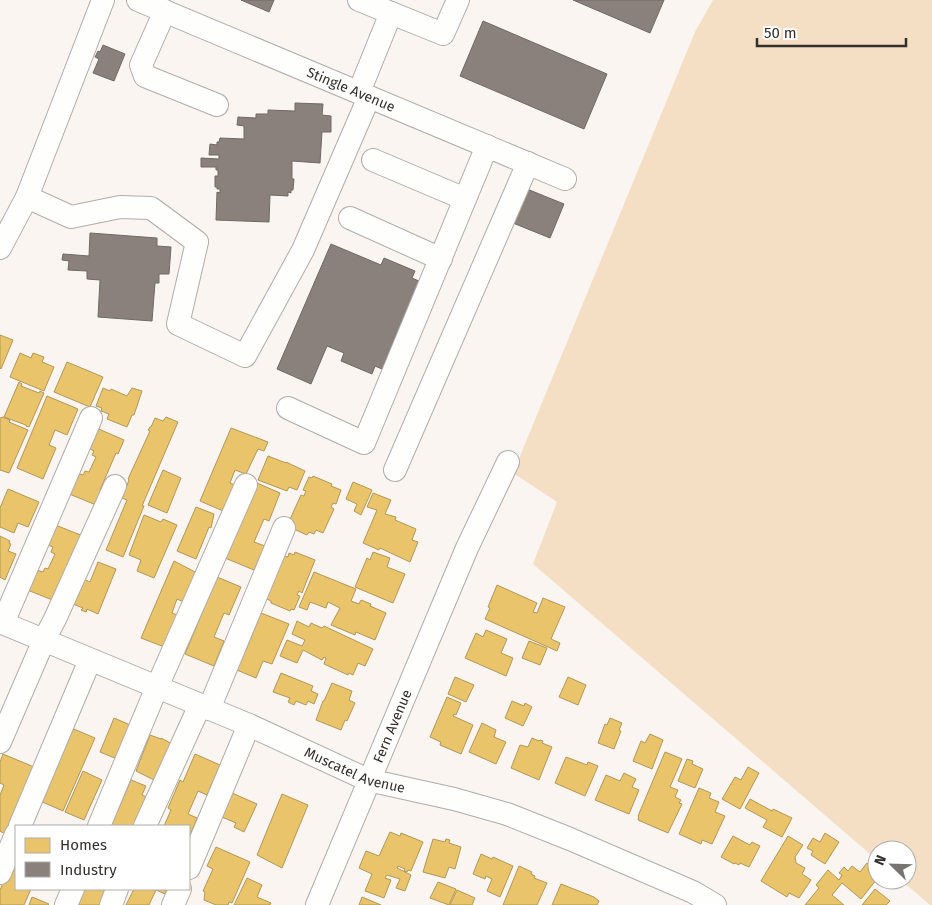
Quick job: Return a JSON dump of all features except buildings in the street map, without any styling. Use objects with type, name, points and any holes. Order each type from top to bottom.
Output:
[{"type":"street","points":[[0,248],[27,197],[103,0]]},
{"type":"street","name":"Stingle Avenue","points":[[138,0],[565,179]]},
{"type":"street","points":[[359,0],[444,34],[458,0]]},
{"type":"street","points":[[165,11],[141,66],[145,76],[217,105]]},
{"type":"street","points":[[27,197],[71,217],[120,207],[151,208],[197,242],[178,324],[245,356],[303,250],[364,95],[391,13]]},
{"type":"street","points":[[288,408],[364,443],[487,146]]},
{"type":"street","points":[[373,160],[465,199]]},
{"type":"street","points":[[395,470],[528,163]]},
{"type":"street","points":[[350,218],[440,258]]},
{"type":"street","points":[[1,623],[91,418]]},
{"type":"street","name":"Fern Avenue","points":[[317,905],[368,780],[468,548],[508,462]]},
{"type":"street","points":[[0,742],[44,640],[115,486]]},
{"type":"street","points":[[99,825],[157,687],[246,486]]},
{"type":"street","points":[[145,825],[204,707],[284,528]]},
{"type":"street","name":"Muscatel Avenue","points":[[1,623],[249,725],[368,780],[454,799],[507,814],[570,839],[675,885],[715,905]]},
{"type":"street","points":[[20,825],[90,660]]},
{"type":"street","points":[[190,866],[249,725]]},
{"type":"street","points":[[0,873],[15,836]]},
{"type":"street","points":[[66,905],[73,890]]},
{"type":"street","points":[[111,905],[117,890]]},
{"type":"street","points":[[173,905],[180,890]]},
{"type":"shaded area","points":[[713,0],[932,0],[932,905],[913,890],[917,890],[917,840],[867,840],[867,851],[533,564],[557,502],[513,473],[695,32]]}]
